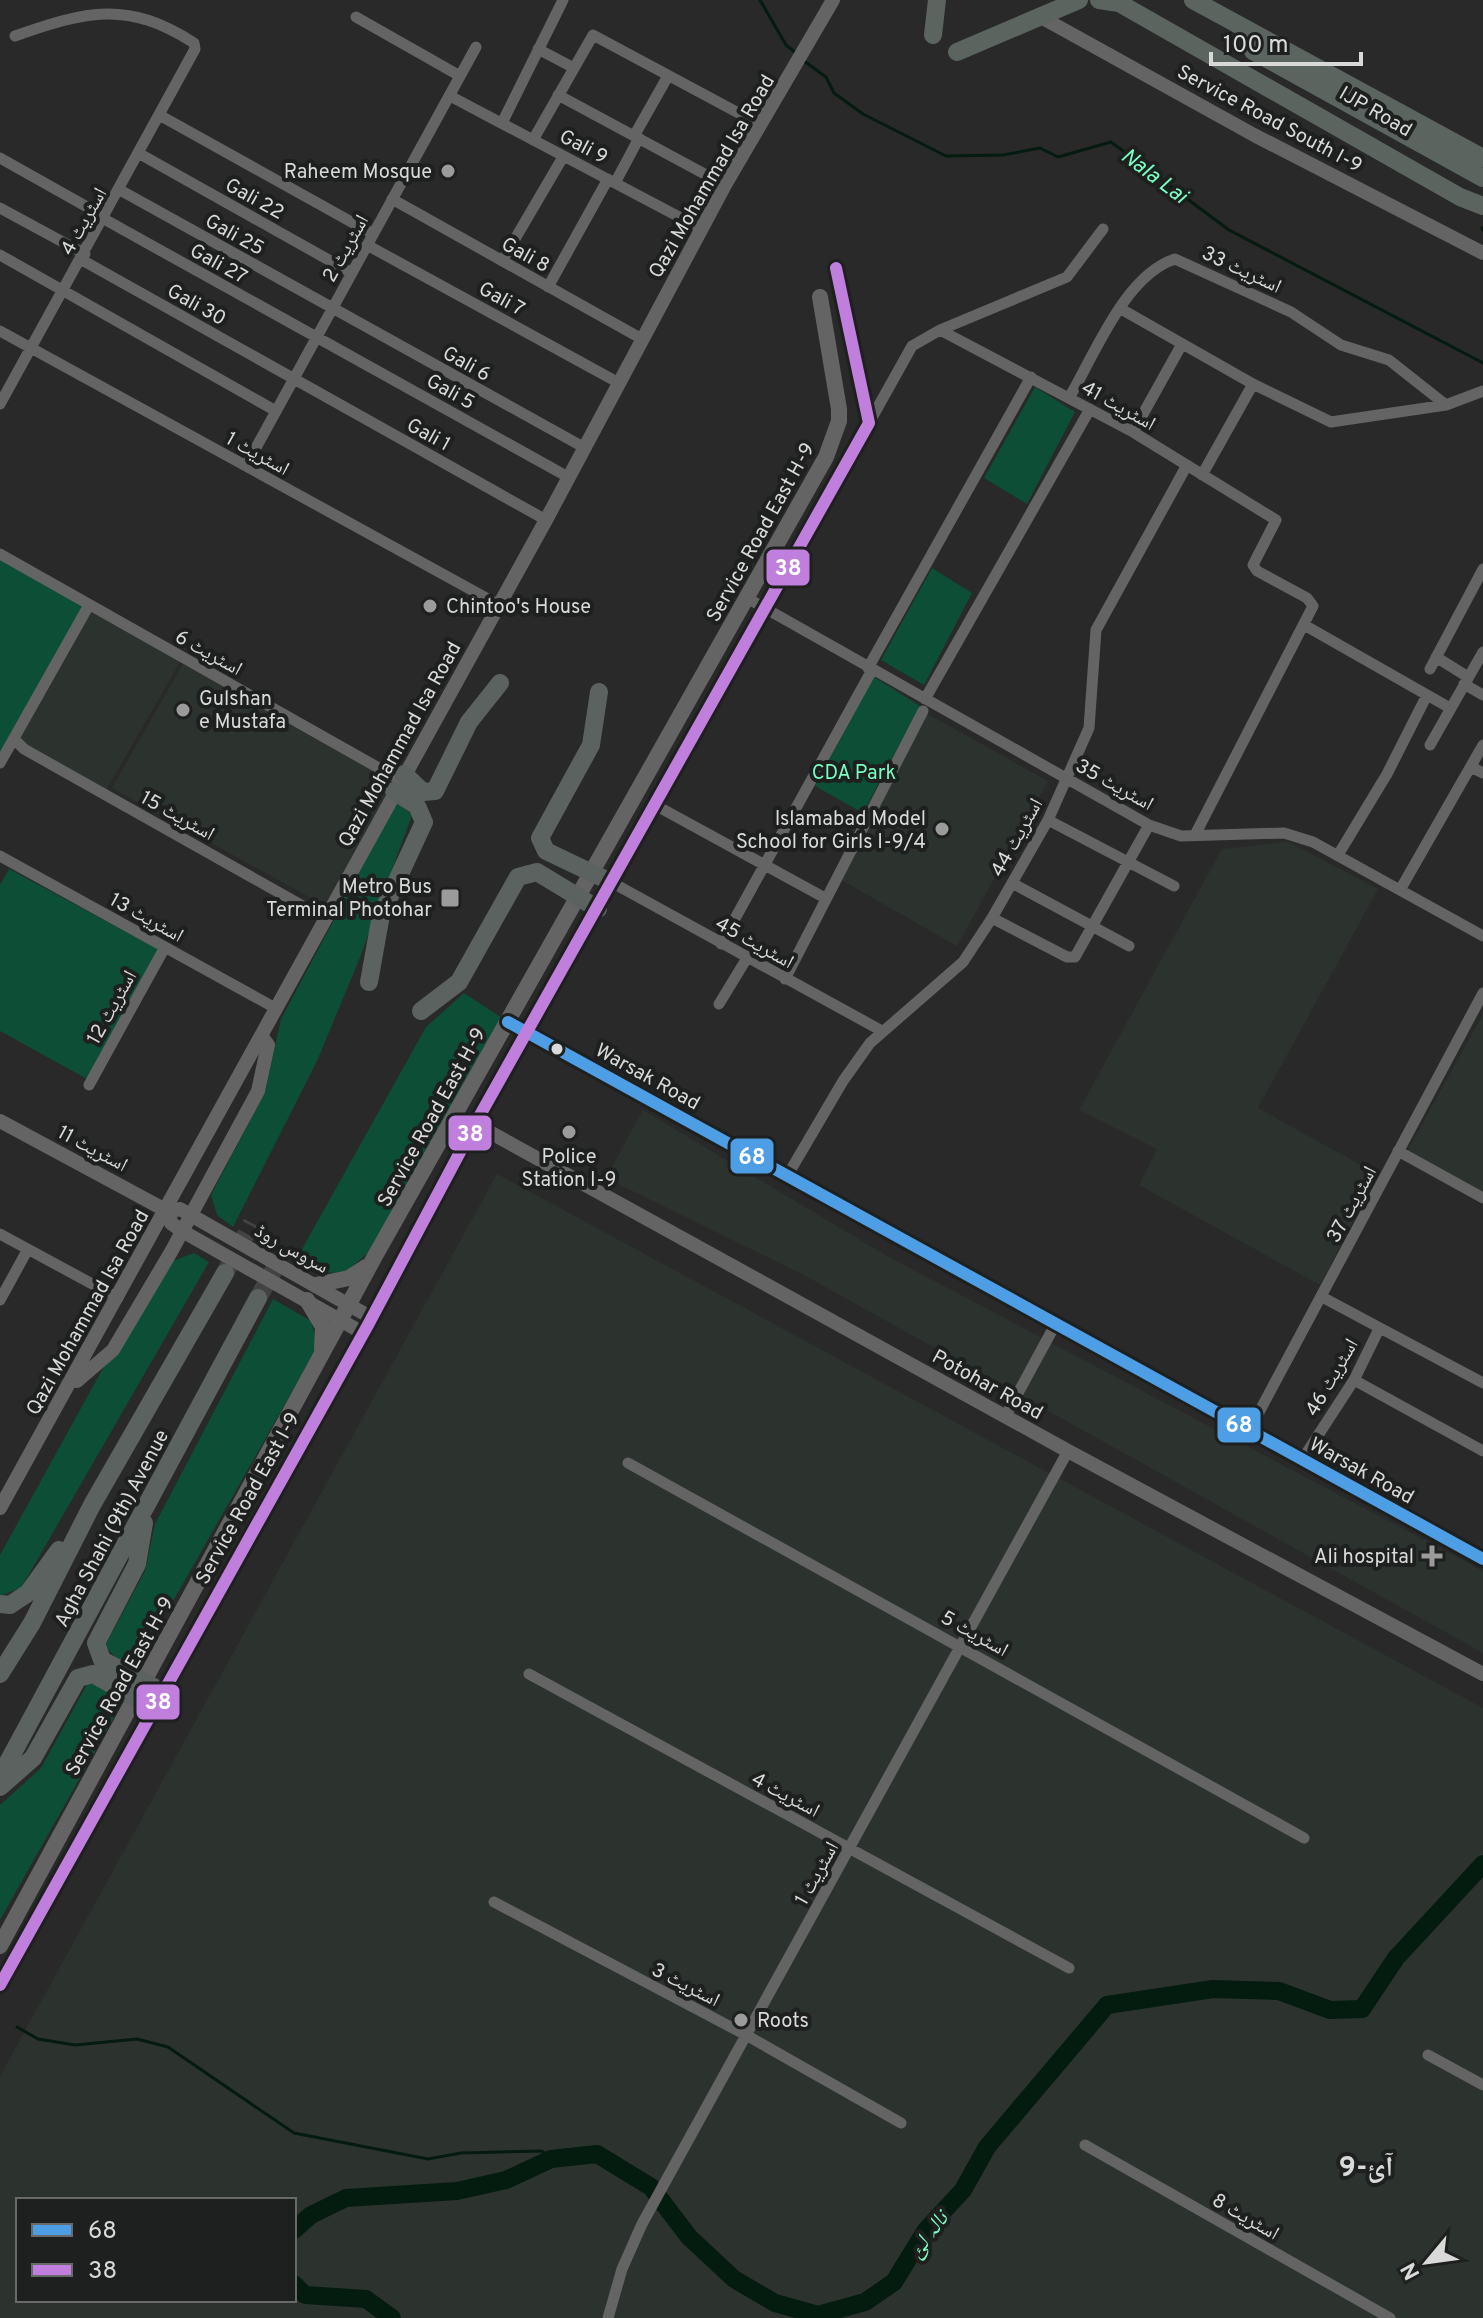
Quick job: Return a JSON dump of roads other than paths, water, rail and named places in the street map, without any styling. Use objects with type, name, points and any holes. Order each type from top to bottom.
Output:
[{"type":"highway","points":[[933,35],[937,0]]},
{"type":"highway","points":[[957,52],[1079,0]]},
{"type":"highway","points":[[1099,0],[1116,2],[1460,197],[1483,206]]},
{"type":"highway","points":[[1193,0],[1483,158]]},
{"type":"highway","name":"IJP Road","points":[[1483,178],[1250,57],[1483,198]]},
{"type":"main road","points":[[836,268],[869,423]]},
{"type":"main road","name":"Service Road East H-9","points":[[0,1946],[375,1256],[826,457],[839,421],[834,365],[820,297]]},
{"type":"main road","points":[[839,421],[864,401]]},
{"type":"main road","name":"Service Road East H-9","points":[[368,1325],[475,1124],[869,423]]},
{"type":"main road","points":[[399,782],[423,792],[435,791],[469,722],[500,683]]},
{"type":"main road","points":[[599,692],[591,745],[540,838],[546,851],[611,882]]},
{"type":"main road","points":[[687,701],[706,711]]},
{"type":"main road","points":[[369,982],[381,915],[424,822],[417,806],[399,782]]},
{"type":"main road","points":[[421,1011],[459,982],[518,877],[537,872],[598,909]]},
{"type":"main road","points":[[316,1285],[349,1278],[375,1256]]},
{"type":"main road","name":"Agha Shahi (9th) Avenue","points":[[0,1674],[32,1623],[92,1505],[225,1273]]},
{"type":"main road","name":"Agha Shahi (9th) Avenue","points":[[0,1777],[258,1298]]},
{"type":"main road","points":[[307,1300],[323,1327],[320,1359]]},
{"type":"main road","name":"Service Road East I-9","points":[[0,1985],[368,1325]]},
{"type":"main road","points":[[0,1604],[10,1605],[28,1593],[92,1505]]},
{"type":"main road","points":[[139,1690],[102,1660],[96,1643],[137,1564],[147,1505]]},
{"type":"main road","points":[[0,1787],[33,1758],[78,1678],[93,1674],[139,1690],[157,1700]]},
{"type":"street","points":[[502,123],[563,0]]},
{"type":"street","name":"Qazi Mohammad Isa Road","points":[[0,1508],[168,1211],[399,782],[546,520],[725,185],[759,124],[815,36],[833,0]]},
{"type":"street","name":"اسٹریٹ 4","points":[[0,404],[195,55],[194,43],[177,31],[128,11],[49,24],[15,36]]},
{"type":"street","name":"Service Road South I-9","points":[[1039,16],[1254,135],[1483,253]]},
{"type":"street","points":[[356,17],[460,76]]},
{"type":"street","points":[[533,140],[593,35],[759,124]]},
{"type":"street","name":"اسٹریٹ 2","points":[[246,466],[476,47]]},
{"type":"street","points":[[538,49],[574,68]]},
{"type":"street","points":[[548,287],[612,181],[668,76]]},
{"type":"street","points":[[558,95],[725,185]]},
{"type":"street","name":"Gali 9","points":[[450,96],[702,229]]},
{"type":"street","points":[[161,116],[373,234]]},
{"type":"street","name":"Gali 22","points":[[140,154],[352,273]]},
{"type":"street","points":[[502,261],[563,157]]},
{"type":"street","points":[[0,158],[105,218]]},
{"type":"street","name":"Gali 25","points":[[120,190],[333,308]]},
{"type":"street","name":"Gali 8","points":[[392,199],[642,339]]},
{"type":"street","name":"Gali 30","points":[[0,208],[294,379]]},
{"type":"street","name":"Gali 27","points":[[105,218],[317,337]]},
{"type":"street","points":[[869,423],[912,346],[940,330],[1067,277],[1103,229]]},
{"type":"street","name":"Gali 7","points":[[367,245],[619,383]]},
{"type":"street","points":[[0,255],[276,411]]},
{"type":"street","name":"اسٹریٹ 33","points":[[1069,398],[1121,309],[1146,273],[1175,259],[1291,312],[1341,345],[1389,360],[1446,405]]},
{"type":"street","name":"Gali 6","points":[[333,308],[585,448]]},
{"type":"street","points":[[1121,309],[1253,384],[1331,422],[1446,405],[1483,391]]},
{"type":"street","name":"اسٹریٹ 41","points":[[940,330],[1133,432],[1276,520],[1253,565],[1257,571],[1311,601],[1313,606],[1306,626]]},
{"type":"street","name":"اسٹریٹ 1","points":[[0,331],[499,605]]},
{"type":"street","name":"Gali 5","points":[[317,337],[568,477]]},
{"type":"street","points":[[1133,432],[1182,344]]},
{"type":"street","points":[[721,944],[1031,377]]},
{"type":"street","name":"Gali 1","points":[[294,379],[546,520]]},
{"type":"street","points":[[1202,475],[1253,384]]},
{"type":"street","points":[[785,979],[924,705],[1090,409]]},
{"type":"street","name":"اسٹریٹ 44","points":[[786,1178],[843,1081],[882,1031],[963,962],[1048,820],[1089,728],[1096,630],[1187,465]]},
{"type":"street","name":"اسٹریٹ 6","points":[[0,554],[399,782]]},
{"type":"street","points":[[1430,669],[1483,569]]},
{"type":"street","name":"اسٹریٹ 35","points":[[747,598],[870,669],[924,705],[1068,778],[1149,825],[1181,836],[1196,833],[1211,837],[1284,833],[1338,855],[1481,930]]},
{"type":"street","points":[[0,763],[89,605]]},
{"type":"street","points":[[1196,833],[1306,626],[1450,708]]},
{"type":"street","points":[[1430,745],[1483,652]]},
{"type":"street","points":[[1436,657],[1483,695]]},
{"type":"street","points":[[1338,855],[1387,774],[1426,697]]},
{"type":"street","name":"اسٹریٹ 15","points":[[14,739],[59,770],[326,919]]},
{"type":"street","points":[[1400,890],[1483,745]]},
{"type":"street","points":[[1471,767],[1483,773]]},
{"type":"street","points":[[655,805],[825,898]]},
{"type":"street","points":[[1048,820],[1174,886]]},
{"type":"street","points":[[992,918],[1071,958],[1078,954],[1149,825]]},
{"type":"street","name":"اسٹریٹ 13","points":[[0,856],[277,1009]]},
{"type":"street","name":"اسٹریٹ 45","points":[[611,882],[882,1031]]},
{"type":"street","points":[[1012,883],[1129,946]]},
{"type":"street","name":"اسٹریٹ 12","points":[[89,1085],[165,947]]},
{"type":"street","points":[[719,1004],[747,958]]},
{"type":"street","name":"اسٹریٹ 37","points":[[1249,1431],[1483,993]]},
{"type":"street","name":"Warsak Road","points":[[508,1022],[786,1178],[1483,1559]]},
{"type":"street","points":[[72,1379],[77,1381],[113,1350],[191,1215],[258,1091],[268,1045],[262,1037]]},
{"type":"street","name":"اسٹریٹ 11","points":[[0,1121],[168,1211]]},
{"type":"street","name":"Potohar Road","points":[[475,1124],[1005,1417],[1483,1674]]},
{"type":"street","points":[[1398,1151],[1483,1198]]},
{"type":"street","name":"سروس روڈ","points":[[180,1209],[316,1285],[349,1304],[368,1325],[341,1319],[182,1231],[171,1223],[168,1211],[180,1209]]},
{"type":"street","points":[[0,1234],[118,1298]]},
{"type":"street","points":[[0,1300],[28,1249]]},
{"type":"street","points":[[1322,1297],[1379,1329]]},
{"type":"street","points":[[1005,1417],[1055,1325]]},
{"type":"street","name":"اسٹریٹ 46","points":[[1302,1460],[1354,1380],[1379,1329],[1479,1381]]},
{"type":"street","points":[[1479,1381],[1483,1367]]},
{"type":"street","points":[[1354,1380],[1483,1451]]},
{"type":"street","name":"اسٹریٹ 1","points":[[608,2318],[622,2269],[642,2224],[1068,1451]]},
{"type":"street","name":"اسٹریٹ 5","points":[[628,1463],[1304,1838]]},
{"type":"street","name":"اسٹریٹ 4","points":[[529,1674],[1069,1968]]},
{"type":"street","name":"اسٹریٹ 3","points":[[494,1902],[746,2035],[901,2123]]},
{"type":"street","points":[[1428,2055],[1483,2085]]},
{"type":"street","name":"اسٹریٹ 8","points":[[1085,2145],[1390,2318]]},
{"type":"waterway","name":"Nala Lai","points":[[760,0],[786,45],[796,53]]},
{"type":"waterway","name":"Nala Lai","points":[[804,61],[826,77],[834,93],[863,114],[946,156],[1003,155],[1040,148],[1058,157],[1111,142],[1229,230],[1483,363]]},
{"type":"waterway","name":"نالہ لئ","points":[[296,2228],[311,2215],[346,2198],[457,2191],[506,2180],[551,2159],[597,2154],[651,2187],[689,2237],[734,2279],[775,2303],[818,2315],[865,2302],[894,2282],[926,2230],[963,2190],[987,2147],[1107,2005],[1213,1989],[1279,1991],[1330,2010],[1362,2009],[1396,1958],[1483,1864]]},
{"type":"waterway","points":[[17,2027],[38,2039],[75,2045],[137,2039],[168,2047],[294,2133],[428,2159],[461,2153],[542,2151],[551,2159]]},
{"type":"waterway","name":"نالہ لئ","points":[[296,2286],[305,2295],[366,2299],[392,2318]]},
{"type":"tunnel","points":[[225,1273],[252,1223]]},
{"type":"tunnel","points":[[258,1298],[284,1252]]},
{"type":"place","name":"Raheem Mosque","points":[[448,171]]},
{"type":"place","name":"Chintoo's House","points":[[430,606]]},
{"type":"place","name":"Gulshan e Mustafa","points":[[183,710]]},
{"type":"place","name":"Islamabad Model School for Girls I-9/4","points":[[942,829]]},
{"type":"place","name":"Metro Bus Terminal Photohar","points":[[450,898]]},
{"type":"place","name":"Police Station I-9","points":[[569,1132]]},
{"type":"place","name":"Ali hospital","points":[[1432,1556]]},
{"type":"place","name":"Roots","points":[[741,2020]]},
{"type":"district","name":"آئ-9","points":[[1366,2166]]},
{"type":"park label","name":"CDA Park","points":[[854,772]]}]
